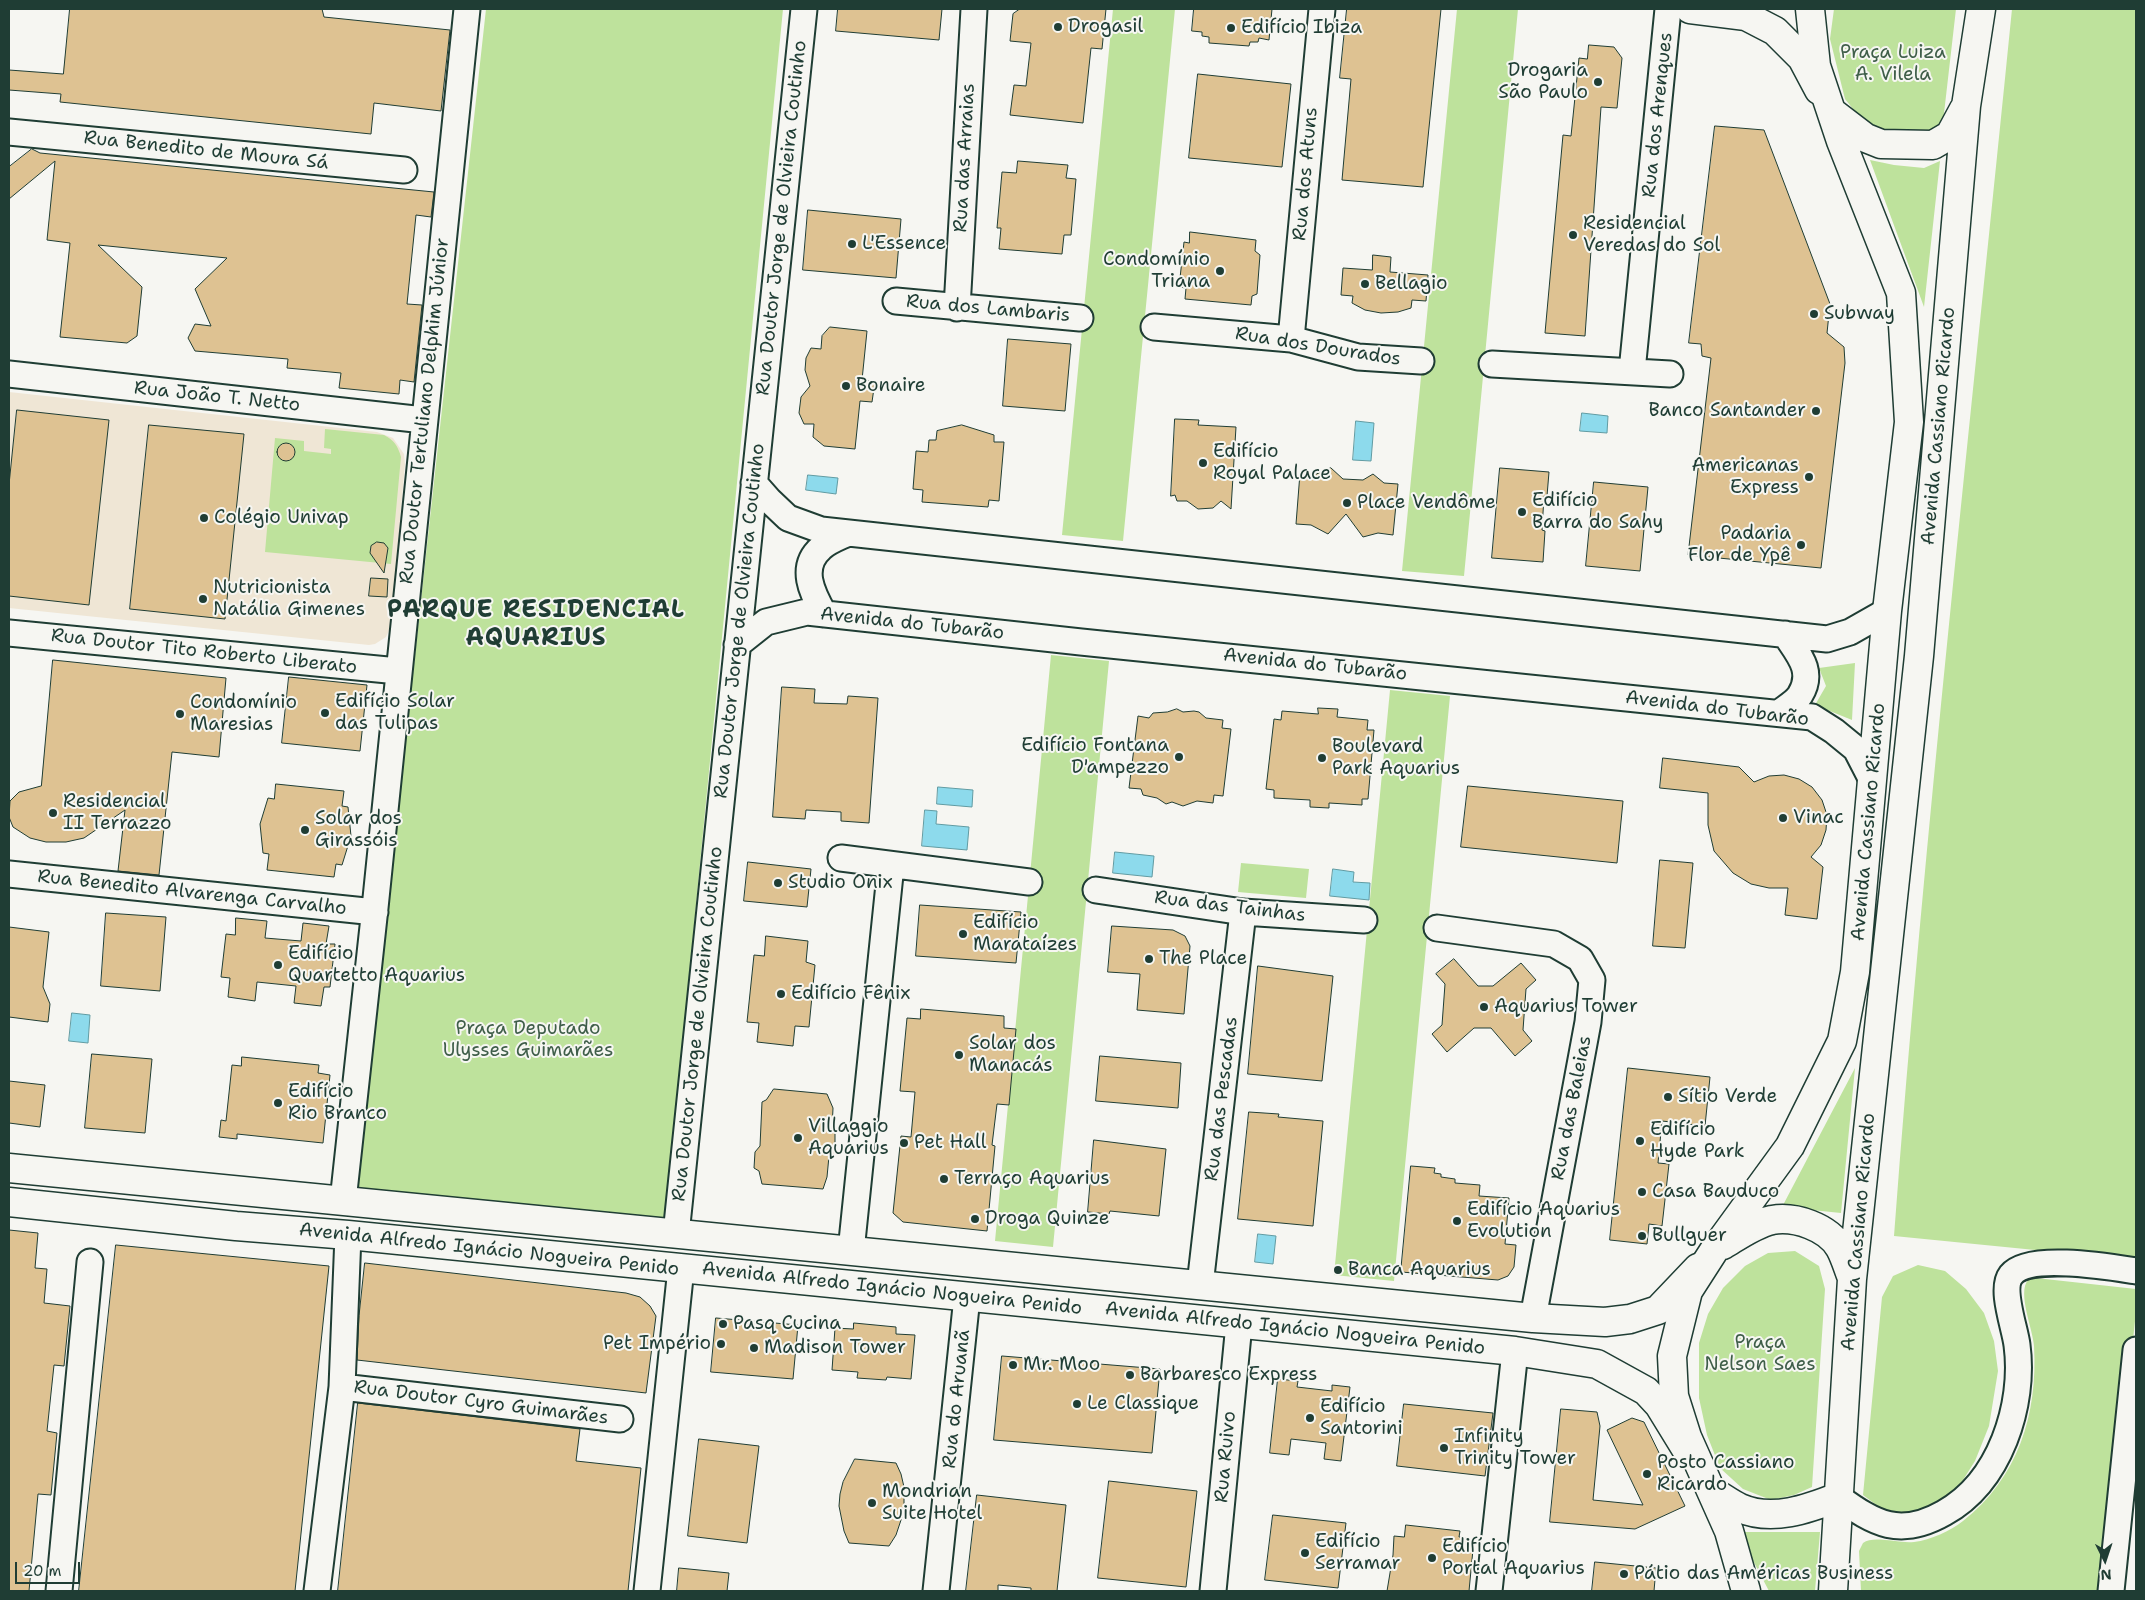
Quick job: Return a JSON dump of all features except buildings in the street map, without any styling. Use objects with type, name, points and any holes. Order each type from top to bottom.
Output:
[{"type":"street","name":"Rua Doutor Tertuliano Delphim Júnior","points":[[343,1201],[375,912],[398,671],[467,9]]},
{"type":"street","name":"Rua Doutor Jorge de Olvieira Coutinho","points":[[676,1234],[804,9]]},
{"type":"street","name":"Rua das Arraias","points":[[957,308],[974,9]]},
{"type":"street","name":"Rua dos Atuns","points":[[1291,339],[1322,9]]},
{"type":"street","name":"Rua dos Arenques","points":[[1632,371],[1668,9]]},
{"type":"street","points":[[1690,9],[1746,16],[1775,31],[1802,58],[1832,112],[1866,138],[1881,144],[1933,145],[1950,135],[1966,106]]},
{"type":"street","name":"Avenida Cassiano Ricardo","points":[[1746,1591],[1729,1531],[1687,1437],[1674,1396],[1672,1356],[1688,1291],[1790,1146],[1842,1041],[1855,972],[1887,611],[1910,422],[1901,292],[1841,140],[1816,66],[1810,9]]},
{"type":"street","name":"Avenida Cassiano Ricardo","points":[[1833,1591],[1852,1279],[1919,656],[1966,106],[1981,9]]},
{"type":"street","name":"Rua Benedito de Moura Sá","points":[[9,132],[404,170]]},
{"type":"street","name":"Rua dos Lambaris","points":[[896,301],[1080,318]]},
{"type":"street","name":"Rua dos Dourados","points":[[1154,326],[1291,339],[1358,357],[1421,362]]},
{"type":"street","points":[[1492,364],[1670,374]]},
{"type":"street","name":"Rua João T. Netto","points":[[9,374],[424,420]]},
{"type":"street","points":[[754,483],[788,518],[821,530],[1463,598],[1827,639],[1850,632],[1887,611]]},
{"type":"street","points":[[824,614],[814,596],[809,580],[810,560],[822,547],[848,533]]},
{"type":"street","name":"Avenida do Tubarão","points":[[738,645],[766,622],[807,612],[1081,642],[1779,713],[1812,717],[1834,731],[1856,750],[1872,780]]},
{"type":"street","name":"Rua Doutor Tito Roberto Liberato","points":[[9,633],[398,671]]},
{"type":"street","points":[[1779,713],[1800,697],[1806,680],[1804,663],[1785,634]]},
{"type":"street","points":[[841,858],[1029,882]]},
{"type":"street","points":[[851,1251],[891,865]]},
{"type":"street","name":"Rua Benedito Alvarenga Carvalho","points":[[9,874],[375,912]]},
{"type":"street","name":"Rua das Tainhas","points":[[1096,890],[1243,912],[1364,920]]},
{"type":"street","name":"Rua das Pescadas","points":[[1200,1285],[1243,912]]},
{"type":"street","name":"Rua das Baleias","points":[[1436,928],[1554,944],[1580,959],[1592,980],[1588,1022],[1532,1318]]},
{"type":"street","name":"Avenida Alfredo Ignácio Nogueira Penido","points":[[9,1168],[1250,1291],[1532,1318],[1605,1322],[1630,1318],[1658,1310],[1716,1249]]},
{"type":"street","points":[[182,1220],[192,1212],[195,1205],[194,1191],[188,1185]]},
{"type":"street","points":[[236,1226],[229,1220],[225,1212],[226,1206],[230,1198],[242,1192]]},
{"type":"street","name":"Avenida Alfredo Ignácio Nogueira Penido","points":[[9,1202],[236,1226],[348,1235],[1515,1351],[1597,1364],[1646,1391],[1659,1405],[1713,1492]]},
{"type":"street","points":[[1716,1249],[1749,1229],[1772,1220],[1792,1220],[1810,1224],[1827,1233],[1840,1247],[1852,1279]]},
{"type":"street","points":[[317,1591],[342,1387],[348,1235]]},
{"type":"street","points":[[60,1591],[90,1262]]},
{"type":"street","points":[[1713,1492],[1740,1508],[1758,1513],[1806,1510],[1838,1497],[1864,1516],[1882,1524],[1913,1526],[1930,1521],[1951,1509],[1982,1481],[1999,1452],[2012,1414],[2017,1381],[2017,1346],[2007,1290],[2010,1276],[2019,1267],[2037,1264],[2088,1264],[2136,1271]]},
{"type":"street","points":[[647,1591],[681,1268]]},
{"type":"street","points":[[1239,1324],[1250,1291]]},
{"type":"street","name":"Rua do Aruanã","points":[[936,1591],[968,1297]]},
{"type":"street","points":[[1454,1345],[1458,1311]]},
{"type":"street","name":"Rua Ruivo","points":[[1213,1591],[1239,1324]]},
{"type":"street","points":[[2111,1591],[2136,1350]]},
{"type":"street","points":[[1489,1591],[1515,1351]]},
{"type":"street","name":"Rua Doutor Cyro Guimarães","points":[[342,1387],[620,1419]]},
{"type":"shaded area","name":"Colégio Univap","points":[[9,392],[377,432],[393,438],[404,454],[405,464],[391,626],[386,637],[375,644],[369,645],[9,608]]},
{"type":"green space","name":"Praça Deputado Ulysses Guimarães","points":[[486,9],[783,9],[665,1224],[356,1191]]},
{"type":"green space","points":[[1113,9],[1175,9],[1123,541],[1062,535]]},
{"type":"green space","points":[[1457,9],[1518,9],[1464,576],[1402,571]]},
{"type":"green space","name":"Praça Luiza A. Vilela","points":[[1834,9],[1956,9],[1943,122],[1930,134],[1881,133],[1861,119],[1845,99],[1830,39]]},
{"type":"green space","points":[[2012,9],[2136,9],[2136,1260],[1894,1236],[1934,775]]},
{"type":"green space","points":[[1870,160],[1924,168],[1940,161],[1924,307]]},
{"type":"green space","points":[[325,429],[384,435],[393,441],[398,450],[401,457],[391,564],[265,552],[275,438],[304,441],[304,451],[331,454],[331,449],[324,448]]},
{"type":"green space","points":[[1051,655],[1109,661],[1053,1247],[995,1241]]},
{"type":"green space","points":[[1855,663],[1852,720],[1815,705],[1826,686],[1819,668]]},
{"type":"green space","points":[[1390,690],[1450,696],[1394,1281],[1334,1275]]},
{"type":"green space","points":[[1241,863],[1309,869],[1306,898],[1238,892]]},
{"type":"green space","points":[[1855,1068],[1841,1213],[1782,1207]]},
{"type":"green space","name":"Praça Nelson Saes","points":[[1795,1251],[1819,1266],[1825,1289],[1812,1487],[1794,1495],[1771,1500],[1743,1489],[1720,1468],[1707,1435],[1699,1398],[1699,1343],[1708,1314],[1723,1288],[1745,1266],[1768,1253]]},
{"type":"green space","points":[[1918,1265],[1945,1271],[1966,1289],[1984,1313],[1994,1341],[1998,1371],[1989,1426],[1975,1461],[1956,1491],[1931,1508],[1901,1515],[1879,1507],[1863,1495],[1882,1297],[1893,1276]]},
{"type":"green space","points":[[2036,1278],[2136,1289],[2136,1312],[2106,1591],[1861,1591],[1859,1551],[1863,1543],[1874,1540],[1914,1542],[1946,1532],[1963,1521],[1982,1504],[1998,1485],[2011,1465],[2021,1443],[2028,1420],[2032,1396],[2034,1346],[2026,1312],[2024,1293],[2028,1280]]},
{"type":"green space","points":[[1738,1532],[1820,1532],[1815,1591],[1769,1591]]},
{"type":"water","points":[[1582,413],[1608,416],[1607,433],[1580,431]]},
{"type":"water","points":[[1356,421],[1374,423],[1371,461],[1353,460]]},
{"type":"water","points":[[808,475],[838,478],[836,494],[806,490]]},
{"type":"water","points":[[938,787],[973,790],[972,807],[937,804]]},
{"type":"water","points":[[925,810],[937,811],[936,824],[969,827],[967,850],[922,846]]},
{"type":"water","points":[[1115,852],[1154,856],[1152,877],[1113,873]]},
{"type":"water","points":[[1333,869],[1354,872],[1353,882],[1370,883],[1369,900],[1330,896]]},
{"type":"water","points":[[72,1013],[90,1015],[88,1043],[69,1041]]},
{"type":"water","points":[[1258,1234],[1276,1236],[1273,1264],[1255,1262]]},
{"type":"place","name":"Drogasil","points":[[1058,27]]},
{"type":"place","name":"Edifício Ibiza","points":[[1231,28]]},
{"type":"place","name":"Drogaria São Paulo","points":[[1598,82]]},
{"type":"place","name":"Residencial Veredas do Sol","points":[[1573,235]]},
{"type":"place","name":"L'Essence","points":[[852,244]]},
{"type":"place","name":"Condomínio Triana","points":[[1220,271]]},
{"type":"place","name":"Bellagio","points":[[1365,284]]},
{"type":"place","name":"Subway","points":[[1814,314]]},
{"type":"place","name":"Bonaire","points":[[846,386]]},
{"type":"place","name":"Banco Santander","points":[[1816,411]]},
{"type":"place","name":"Edifício Royal Palace","points":[[1203,463]]},
{"type":"place","name":"Americanas Express","points":[[1809,477]]},
{"type":"place","name":"Place Vendôme","points":[[1347,503]]},
{"type":"place","name":"Edifício Barra do Sahy","points":[[1522,512]]},
{"type":"place","name":"Colégio Univap","points":[[204,518]]},
{"type":"place","name":"Padaria Flor de Ypê","points":[[1801,545]]},
{"type":"place","name":"Nutricionista Natália Gimenes","points":[[203,599]]},
{"type":"place","name":"Edifício Solar das Tulipas","points":[[325,713]]},
{"type":"place","name":"Condomínio Maresias","points":[[180,714]]},
{"type":"place","name":"Edifício Fontana D'ampezzo","points":[[1179,757]]},
{"type":"place","name":"Boulevard Park Aquarius","points":[[1322,758]]},
{"type":"place","name":"Residencial II Terrazzo","points":[[53,813]]},
{"type":"place","name":"Vinac","points":[[1783,818]]},
{"type":"place","name":"Solar dos Girassóis","points":[[305,830]]},
{"type":"place","name":"Studio Onix","points":[[778,883]]},
{"type":"place","name":"Edifício Marataízes","points":[[963,934]]},
{"type":"place","name":"The Place","points":[[1149,959]]},
{"type":"place","name":"Edifício Quartetto Aquarius","points":[[278,965]]},
{"type":"place","name":"Edifício Fênix","points":[[781,994]]},
{"type":"place","name":"Aquarius Tower","points":[[1484,1007]]},
{"type":"place","name":"Solar dos Manacás","points":[[959,1055]]},
{"type":"place","name":"Sítio Verde","points":[[1668,1097]]},
{"type":"place","name":"Edifício Rio Branco","points":[[278,1103]]},
{"type":"place","name":"Villaggio Aquarius","points":[[798,1138]]},
{"type":"place","name":"Edifício Hyde Park","points":[[1640,1141]]},
{"type":"place","name":"Pet Hall","points":[[904,1143]]},
{"type":"place","name":"Terraço Aquarius","points":[[944,1179]]},
{"type":"place","name":"Casa Bauduco","points":[[1642,1192]]},
{"type":"place","name":"Droga Quinze","points":[[975,1219]]},
{"type":"place","name":"Edifício Aquarius Evolution","points":[[1457,1221]]},
{"type":"place","name":"Bullguer","points":[[1642,1236]]},
{"type":"place","name":"Banca Aquarius","points":[[1338,1270]]},
{"type":"place","name":"Pasq Cucina","points":[[723,1324]]},
{"type":"place","name":"Pet Império","points":[[721,1344]]},
{"type":"place","name":"Madison Tower","points":[[754,1348]]},
{"type":"place","name":"Mr. Moo","points":[[1013,1365]]},
{"type":"place","name":"Barbaresco Express","points":[[1130,1375]]},
{"type":"place","name":"Le Classique","points":[[1077,1404]]},
{"type":"place","name":"Edifício Santorini","points":[[1310,1418]]},
{"type":"place","name":"Infinity Trinity Tower","points":[[1444,1448]]},
{"type":"place","name":"Posto Cassiano Ricardo","points":[[1647,1474]]},
{"type":"place","name":"Mondrian Suite Hotel","points":[[872,1503]]},
{"type":"place","name":"Edifício Serramar","points":[[1305,1553]]},
{"type":"place","name":"Edifício Portal Aquarius","points":[[1432,1558]]},
{"type":"place","name":"Pátio das Américas Business","points":[[1624,1574]]},
{"type":"district","name":"PARQUE RESIDENCIAL AQUARIUS","points":[[536,625]]}]
